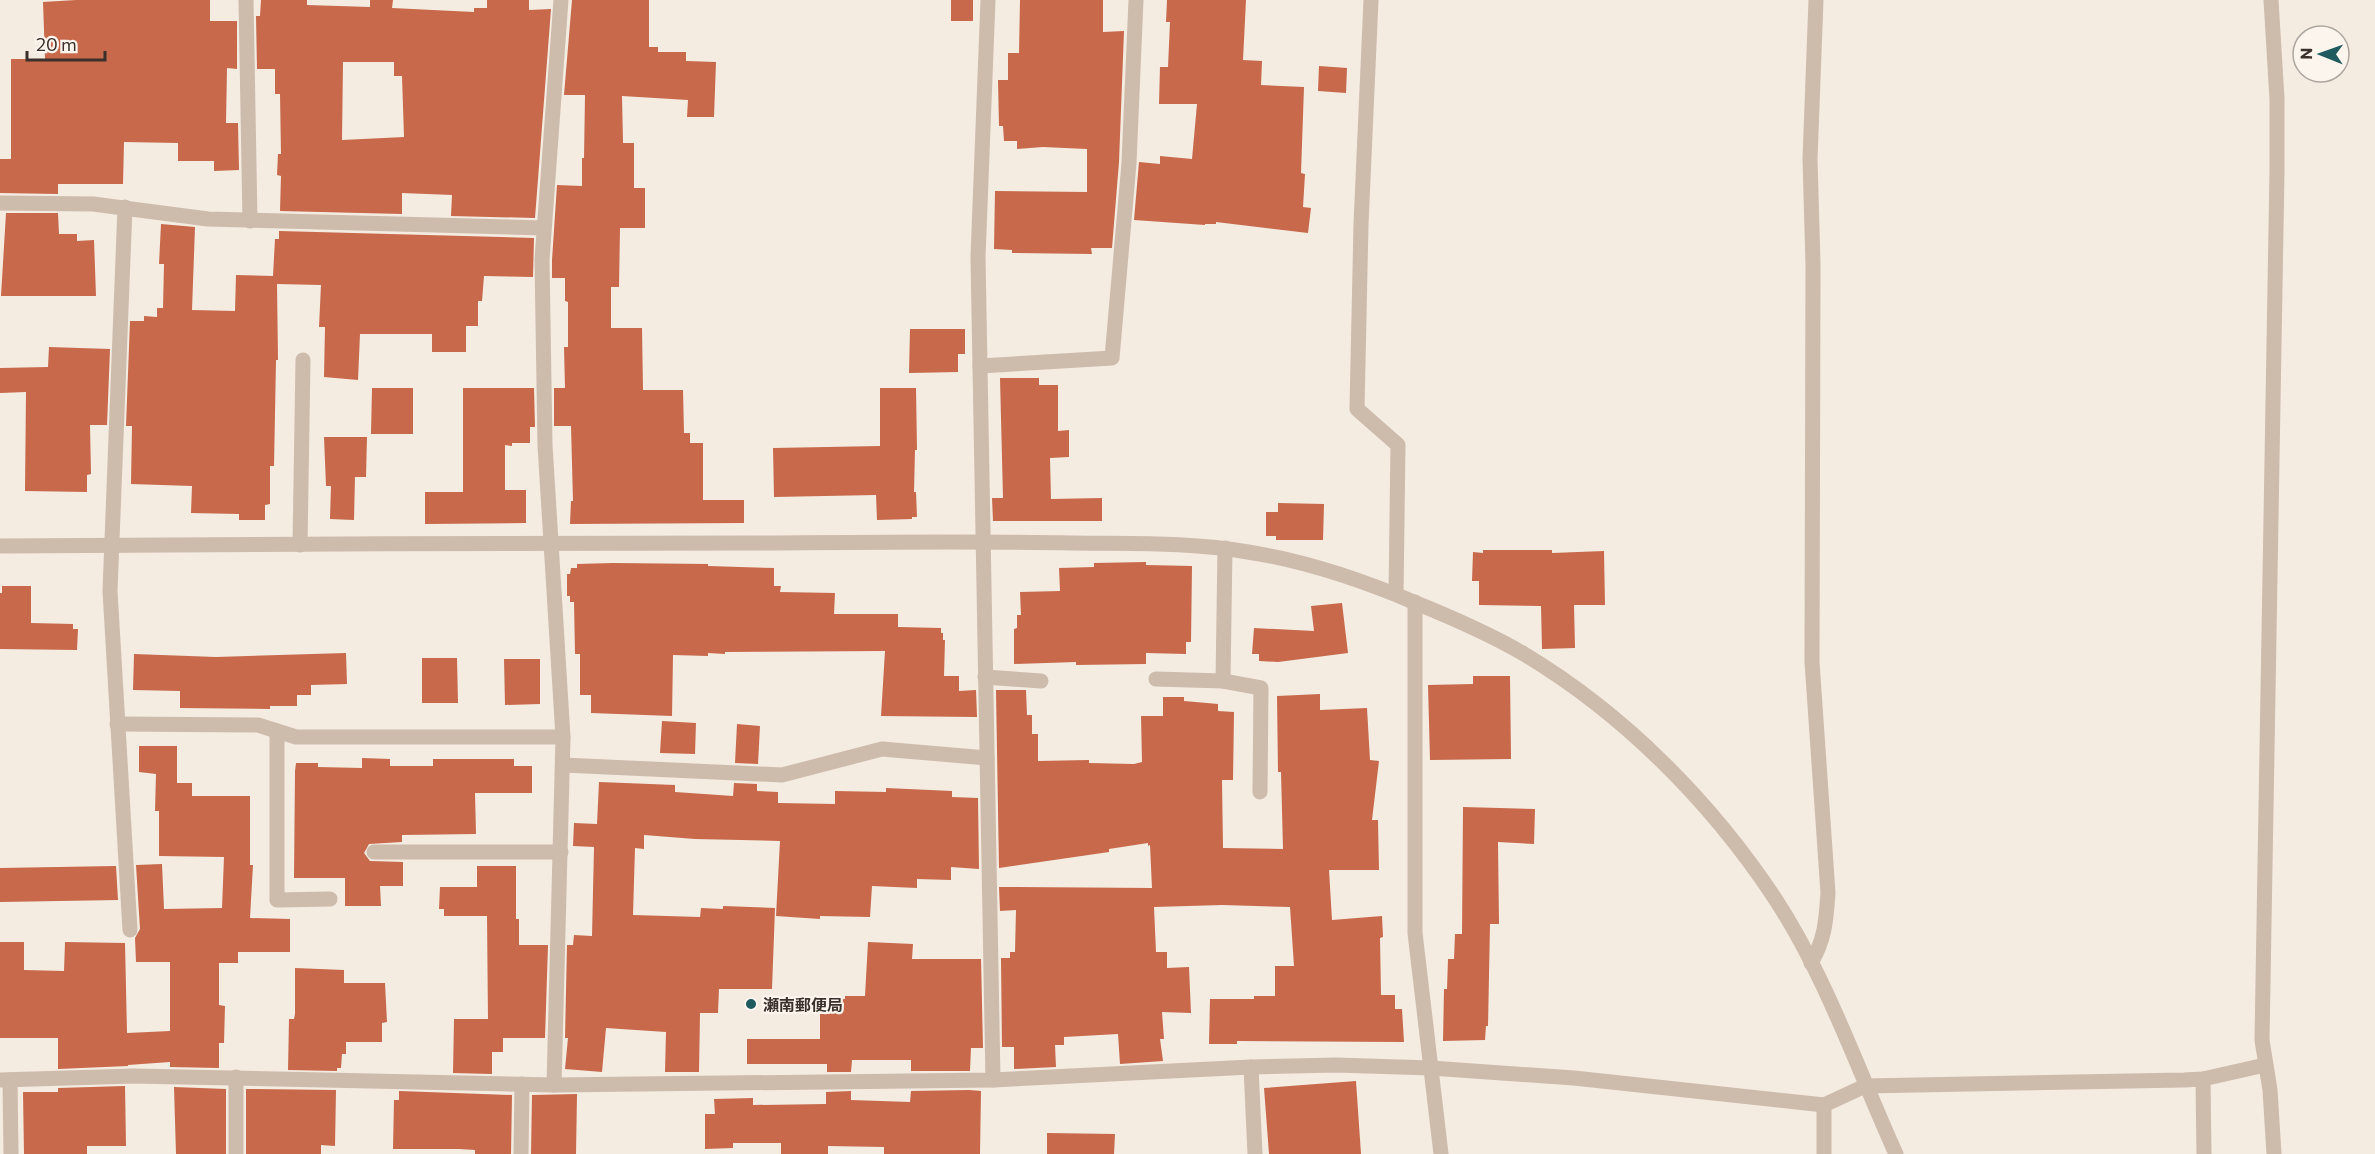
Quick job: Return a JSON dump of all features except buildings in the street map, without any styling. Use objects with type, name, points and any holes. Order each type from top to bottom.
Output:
[{"type":"street","points":[[246,0],[250,221]]},
{"type":"street","points":[[554,1084],[563,737],[543,394],[543,228],[561,0]]},
{"type":"street","points":[[988,0],[979,200],[993,1080]]},
{"type":"street","points":[[980,366],[1112,358],[1129,163],[1136,0]]},
{"type":"street","points":[[1371,0],[1361,224],[1357,409],[1398,445],[1396,594]]},
{"type":"street","points":[[1811,963],[1821,945],[1826,922],[1828,893],[1812,662],[1813,298],[1810,159],[1816,0]]},
{"type":"street","points":[[2271,0],[2277,99],[2277,171],[2262,1040],[2270,1090],[2274,1154]]},
{"type":"street","points":[[0,203],[93,204],[173,216],[250,221],[543,228]]},
{"type":"street","points":[[125,207],[110,545],[111,615],[130,930]]},
{"type":"street","points":[[300,544],[303,360]]},
{"type":"street","points":[[0,546],[983,541],[1169,544],[1252,552],[1336,573],[1415,602],[1491,636],[1527,656],[1599,707],[1645,746],[1685,785],[1717,821],[1774,897],[1811,963],[1896,1154]]},
{"type":"street","points":[[1223,681],[1225,548]]},
{"type":"street","points":[[1415,602],[1415,933],[1441,1154]]},
{"type":"street","points":[[986,677],[1041,681]]},
{"type":"street","points":[[1156,679],[1223,681],[1261,688],[1260,792]]},
{"type":"street","points":[[117,724],[258,725],[296,737],[563,737]]},
{"type":"street","points":[[277,731],[277,900],[330,899]]},
{"type":"street","points":[[563,765],[782,776],[882,749],[987,758]]},
{"type":"street","points":[[374,852],[561,852]]},
{"type":"street","points":[[10,1154],[5,1080],[134,1076],[554,1084],[993,1080],[1058,1079],[1251,1067],[1336,1065],[1431,1068],[1585,1079],[1824,1105],[1865,1086],[2203,1079],[2265,1065]]},
{"type":"street","points":[[1251,1067],[1255,1154]]},
{"type":"street","points":[[236,1077],[236,1154]]},
{"type":"street","points":[[2203,1079],[2204,1154]]},
{"type":"street","points":[[521,1154],[522,1084]]},
{"type":"street","points":[[1824,1105],[1824,1154]]},
{"type":"place","name":"瀬南郵便局","points":[[751,1004]]}]
